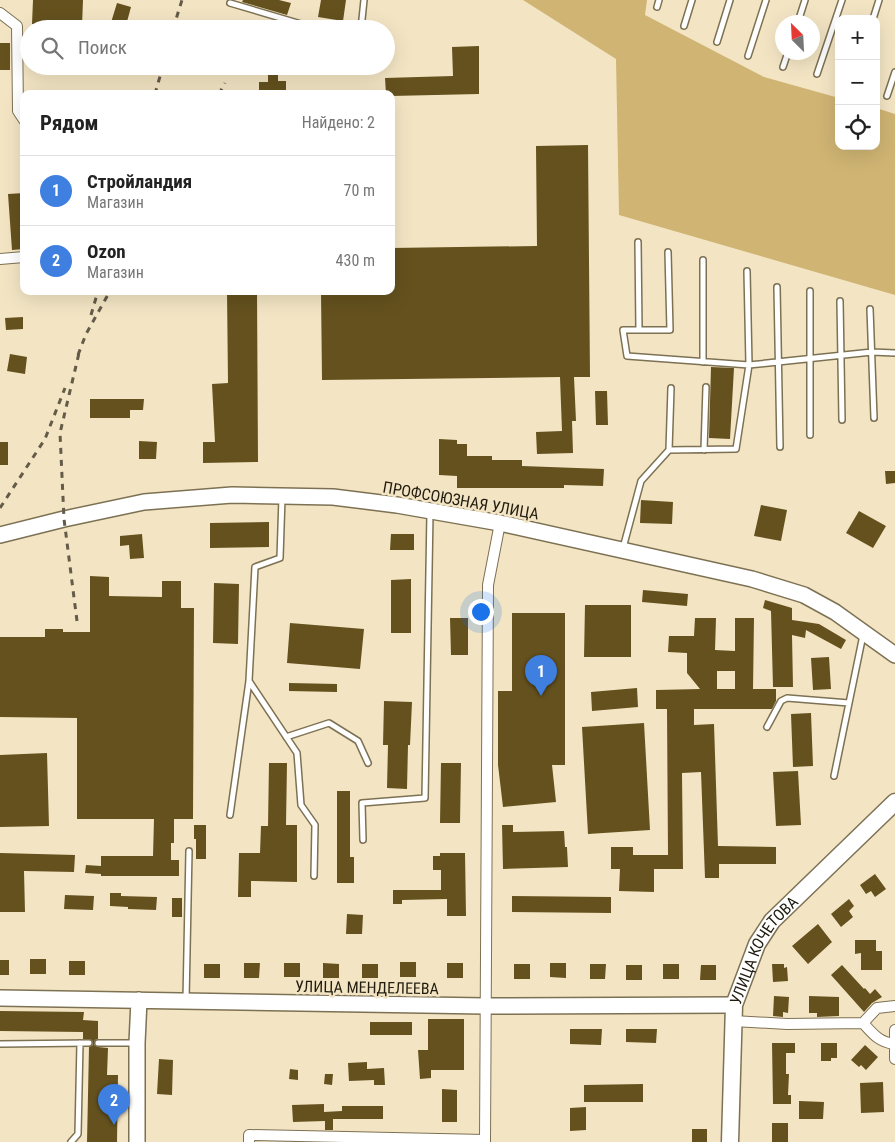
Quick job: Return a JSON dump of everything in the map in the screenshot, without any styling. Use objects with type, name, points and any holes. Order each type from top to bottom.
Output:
[{"type":"main road","name":"ПРОФСОЮЗНАЯ УЛИЦА","points":[[0,535],[144,502],[232,496],[333,497],[430,510],[500,523],[752,579],[804,595],[835,612],[895,655]]},
{"type":"main road","name":"УЛИЦА КОЧЕТОВА","points":[[730,1142],[734,1005],[757,944],[772,921],[895,802]]},
{"type":"main road","name":"УЛИЦА МЕНДЕЛЕЕВА","points":[[0,998],[485,1006],[734,1005]]},
{"type":"main road","points":[[137,1142],[139,1000]]},
{"type":"street","points":[[0,13],[17,26],[18,112],[20,115]]},
{"type":"street","points":[[0,259],[20,258]]},
{"type":"street","points":[[249,1142],[249,1136],[485,1141],[488,585],[500,523]]},
{"type":"street","points":[[733,1021],[787,1024],[863,1023],[877,1008],[895,1006]]},
{"type":"street","points":[[863,1023],[875,1037],[886,1043],[894,1044]]},
{"type":"street","points":[[895,1030],[895,1059]]},
{"type":"lane","points":[[361,20],[364,0]]},
{"type":"lane","points":[[657,7],[659,0]]},
{"type":"lane","points":[[684,26],[692,0]]},
{"type":"lane","points":[[717,42],[730,0]]},
{"type":"lane","points":[[748,56],[766,0]]},
{"type":"lane","points":[[800,15],[805,0]]},
{"type":"lane","points":[[817,74],[842,0]]},
{"type":"lane","points":[[874,15],[879,0]]},
{"type":"lane","points":[[230,3],[288,20]]},
{"type":"lane","points":[[783,67],[785,60]]},
{"type":"lane","points":[[886,96],[895,72]]},
{"type":"lane","points":[[638,242],[639,330]]},
{"type":"lane","points":[[668,252],[670,330],[623,330],[627,356],[749,365],[841,354],[895,353]]},
{"type":"lane","points":[[702,362],[703,260]]},
{"type":"lane","points":[[670,450],[736,449],[749,365],[746,271]]},
{"type":"lane","points":[[778,287],[780,448]]},
{"type":"lane","points":[[810,291],[810,435]]},
{"type":"lane","points":[[840,301],[842,420]]},
{"type":"lane","points":[[870,309],[874,418]]},
{"type":"lane","points":[[704,450],[706,387]]},
{"type":"lane","points":[[622,551],[640,481],[670,450],[671,388]]},
{"type":"lane","points":[[230,815],[249,681],[255,567],[280,558],[282,496]]},
{"type":"lane","points":[[363,840],[362,803],[425,798],[430,510]]},
{"type":"lane","points":[[834,776],[864,632]]},
{"type":"lane","points":[[249,681],[297,753],[301,805],[315,825],[314,876]]},
{"type":"lane","points":[[767,727],[781,701],[787,698],[850,703]]},
{"type":"lane","points":[[286,737],[329,723],[358,741],[368,764]]},
{"type":"lane","points":[[186,1001],[188,851]]},
{"type":"lane","points":[[71,1142],[78,1134],[80,1043]]},
{"type":"lane","points":[[0,1044],[89,1043]]},
{"type":"lane","points":[[98,1043],[137,1043]]},
{"type":"shaded area","points":[[523,0],[647,0],[645,15],[764,77],[835,97],[835,150],[880,150],[880,109],[895,114],[895,295],[619,215],[616,59]]},
{"type":"building","points":[[33,0],[83,0],[82,20],[32,20]]},
{"type":"building","points":[[243,0],[279,0],[291,3],[287,15],[242,2]]},
{"type":"building","points":[[321,0],[346,0],[343,20],[318,17]]},
{"type":"building","points":[[117,3],[131,7],[127,20],[112,20]]},
{"type":"building","points":[[0,43],[10,43],[10,70],[0,70]]},
{"type":"building","points":[[479,46],[479,94],[395,96],[395,90],[386,90],[385,78],[453,76],[452,47]]},
{"type":"building","points":[[268,75],[278,75],[278,81],[286,81],[286,90],[259,90],[259,82],[268,82]]},
{"type":"building","points":[[588,145],[590,377],[574,377],[576,421],[572,421],[573,453],[537,454],[536,432],[562,431],[560,377],[322,380],[321,295],[395,295],[395,248],[537,246],[536,146]]},
{"type":"building","points":[[20,193],[20,249],[12,250],[8,194]]},
{"type":"building","points":[[227,295],[257,295],[258,462],[203,463],[203,442],[215,442],[212,384],[228,383]]},
{"type":"building","points":[[23,317],[23,329],[6,330],[5,318]]},
{"type":"building","points":[[10,354],[27,357],[25,374],[7,371]]},
{"type":"building","points":[[711,367],[734,368],[730,439],[709,438]]},
{"type":"building","points":[[595,391],[607,391],[608,425],[596,425]]},
{"type":"building","points":[[90,399],[144,399],[143,410],[130,410],[130,418],[90,418]]},
{"type":"building","points":[[439,439],[457,440],[457,444],[467,444],[467,456],[492,456],[492,460],[522,460],[522,466],[604,469],[603,486],[564,485],[564,488],[457,488],[457,476],[439,475]]},
{"type":"building","points":[[139,441],[157,442],[156,459],[139,459]]},
{"type":"building","points":[[0,442],[8,442],[8,465],[0,465]]},
{"type":"building","points":[[885,471],[895,471],[895,483],[886,484]]},
{"type":"building","points":[[641,500],[673,502],[672,524],[640,523]]},
{"type":"building","points":[[761,505],[787,510],[781,541],[754,536]]},
{"type":"building","points":[[859,511],[886,526],[873,548],[846,533]]},
{"type":"building","points":[[269,522],[269,547],[210,548],[210,523]]},
{"type":"building","points":[[142,534],[144,558],[130,559],[129,545],[120,546],[120,536]]},
{"type":"building","points":[[391,534],[414,534],[414,550],[390,550]]},
{"type":"building","points":[[90,576],[109,577],[109,596],[162,597],[162,581],[181,581],[181,608],[194,608],[193,819],[174,819],[174,843],[171,843],[171,860],[179,860],[179,876],[101,876],[101,874],[85,873],[86,865],[101,866],[101,856],[153,856],[154,819],[77,819],[77,718],[0,717],[0,637],[45,637],[45,629],[63,629],[63,632],[90,632]]},
{"type":"building","points":[[411,579],[411,633],[391,633],[391,580]]},
{"type":"building","points":[[214,583],[239,584],[238,644],[213,643]]},
{"type":"building","points":[[643,590],[688,594],[687,606],[642,602]]},
{"type":"building","points":[[765,600],[792,608],[792,620],[819,624],[846,640],[841,649],[806,630],[805,638],[792,635],[793,687],[773,687],[771,611],[763,608]]},
{"type":"building","points":[[585,605],[631,605],[631,657],[584,657]]},
{"type":"building","points":[[512,613],[565,613],[565,765],[552,765],[556,802],[503,807],[498,765],[498,691],[512,691]]},
{"type":"building","points":[[450,618],[468,618],[468,655],[451,655]]},
{"type":"building","points":[[695,618],[716,618],[715,650],[735,651],[735,618],[754,618],[753,689],[776,689],[776,701],[772,709],[694,709],[694,725],[714,724],[718,846],[776,847],[776,864],[719,864],[719,878],[705,878],[701,772],[682,773],[683,869],[654,869],[654,892],[619,891],[620,869],[611,869],[611,847],[633,847],[633,855],[668,855],[667,709],[656,709],[656,690],[700,689],[687,673],[687,653],[668,652],[669,636],[694,636]],"holes":[[[717,671],[735,671],[735,689],[717,689]]]},
{"type":"building","points":[[290,623],[364,629],[360,669],[287,663]]},
{"type":"building","points":[[829,657],[831,689],[813,690],[811,658]]},
{"type":"building","points":[[289,683],[337,684],[337,692],[289,691]]},
{"type":"building","points":[[637,688],[638,707],[592,711],[591,692]]},
{"type":"building","points":[[384,701],[412,702],[410,745],[408,745],[407,789],[387,788],[388,745],[383,745]]},
{"type":"building","points":[[811,713],[813,766],[793,767],[791,714]]},
{"type":"building","points":[[644,723],[650,830],[588,834],[582,727]]},
{"type":"building","points":[[47,753],[49,826],[0,827],[0,755]]},
{"type":"building","points":[[269,763],[287,763],[286,825],[297,825],[297,882],[251,881],[251,897],[238,897],[239,853],[260,853],[261,826],[268,826]]},
{"type":"building","points":[[441,763],[461,763],[460,823],[440,823]]},
{"type":"building","points":[[798,771],[801,825],[776,826],[773,772]]},
{"type":"building","points":[[337,791],[350,791],[350,857],[354,857],[354,883],[337,883]]},
{"type":"building","points":[[194,825],[206,825],[206,859],[196,859]]},
{"type":"building","points":[[502,825],[513,825],[513,832],[564,831],[568,867],[503,869]]},
{"type":"building","points":[[0,853],[75,855],[74,872],[24,871],[25,912],[0,912]]},
{"type":"building","points":[[440,853],[465,853],[466,916],[447,916],[447,899],[402,900],[402,904],[393,904],[393,890],[441,890],[441,870],[433,870],[433,856],[440,856]]},
{"type":"building","points":[[875,874],[886,889],[875,897],[871,891],[866,894],[860,885]]},
{"type":"building","points":[[110,893],[121,893],[121,896],[157,897],[156,910],[110,906]]},
{"type":"building","points":[[65,895],[94,896],[93,910],[64,909]]},
{"type":"building","points":[[512,896],[611,897],[611,913],[512,912]]},
{"type":"building","points":[[172,898],[182,898],[182,917],[172,917]]},
{"type":"building","points":[[849,899],[854,906],[849,911],[853,917],[841,927],[831,914]]},
{"type":"building","points":[[347,914],[363,915],[362,934],[346,934]]},
{"type":"building","points":[[818,924],[832,942],[808,964],[792,946]]},
{"type":"building","points":[[855,940],[876,940],[876,951],[882,951],[882,970],[861,970],[861,953],[855,954]]},
{"type":"building","points":[[30,959],[46,959],[46,974],[30,974]]},
{"type":"building","points":[[0,960],[9,960],[9,975],[0,975]]},
{"type":"building","points":[[69,961],[85,961],[85,975],[69,975]]},
{"type":"building","points":[[400,962],[416,962],[416,977],[400,977]]},
{"type":"building","points":[[244,963],[260,963],[259,978],[244,978]]},
{"type":"building","points":[[284,963],[300,963],[300,977],[284,977]]},
{"type":"building","points":[[323,963],[339,964],[339,978],[323,978]]},
{"type":"building","points":[[447,963],[463,963],[463,978],[447,978]]},
{"type":"building","points":[[550,963],[566,963],[566,978],[550,977]]},
{"type":"building","points":[[204,964],[220,964],[220,978],[204,978]]},
{"type":"building","points":[[362,964],[378,964],[378,978],[362,978]]},
{"type":"building","points":[[514,964],[530,964],[530,979],[514,979]]},
{"type":"building","points":[[590,964],[606,964],[605,979],[590,979]]},
{"type":"building","points":[[663,964],[679,964],[679,979],[663,979]]},
{"type":"building","points":[[772,964],[784,964],[784,968],[787,967],[788,981],[773,982]]},
{"type":"building","points":[[626,965],[642,965],[642,980],[626,980]]},
{"type":"building","points":[[701,965],[716,965],[716,980],[700,980]]},
{"type":"building","points":[[842,965],[870,994],[875,989],[882,997],[872,1003],[864,1012],[831,975]]},
{"type":"building","points":[[774,996],[789,997],[788,1013],[783,1012],[783,1017],[773,1016]]},
{"type":"building","points":[[809,996],[839,997],[839,1016],[817,1017],[817,1013],[809,1013]]},
{"type":"building","points":[[0,1011],[84,1012],[83,1020],[98,1021],[98,1039],[95,1040],[94,1045],[108,1048],[107,1075],[118,1075],[117,1142],[87,1142],[89,1047],[93,1045],[92,1040],[83,1039],[83,1032],[0,1031]]},
{"type":"building","points":[[428,1019],[464,1019],[464,1070],[431,1070],[431,1078],[420,1079],[418,1050],[428,1050]]},
{"type":"building","points":[[370,1022],[412,1022],[412,1035],[370,1035]]},
{"type":"building","points":[[570,1029],[602,1029],[601,1045],[570,1044]]},
{"type":"building","points":[[626,1029],[657,1029],[656,1043],[626,1042]]},
{"type":"building","points":[[772,1043],[795,1043],[795,1053],[786,1053],[786,1074],[789,1074],[788,1095],[791,1095],[791,1104],[773,1104]]},
{"type":"building","points":[[821,1043],[837,1043],[837,1058],[831,1058],[831,1061],[821,1061]]},
{"type":"building","points":[[865,1045],[878,1057],[866,1070],[851,1060]]},
{"type":"building","points":[[159,1059],[173,1060],[172,1095],[157,1094]]},
{"type":"building","points":[[367,1062],[367,1069],[384,1068],[385,1085],[374,1085],[374,1080],[349,1081],[348,1063]]},
{"type":"building","points":[[290,1069],[298,1070],[298,1080],[289,1079]]},
{"type":"building","points":[[325,1074],[333,1074],[332,1085],[324,1084]]},
{"type":"building","points":[[883,1082],[884,1112],[861,1113],[860,1083]]},
{"type":"building","points":[[643,1084],[643,1102],[584,1102],[584,1085]]},
{"type":"building","points":[[442,1089],[457,1090],[457,1122],[442,1122]]},
{"type":"building","points":[[799,1101],[824,1102],[823,1119],[799,1119]]},
{"type":"building","points":[[324,1104],[324,1112],[342,1111],[342,1106],[383,1106],[383,1119],[333,1119],[333,1130],[325,1130],[325,1121],[293,1122],[292,1105]]},
{"type":"building","points":[[586,1107],[586,1130],[570,1131],[570,1108]]},
{"type":"building","points":[[772,1123],[788,1123],[788,1142],[772,1142]]},
{"type":"building","points":[[692,1129],[707,1129],[707,1142],[692,1142]]},
{"type":"railway","points":[[176,20],[182,0]]},
{"type":"railway","points":[[156,90],[160,75]]},
{"type":"railway","points":[[221,90],[225,83]]},
{"type":"railway","points":[[91,315],[97,295]]},
{"type":"railway","points":[[78,355],[86,334],[108,295]]},
{"type":"railway","points":[[77,621],[64,519],[60,433],[80,349]]},
{"type":"railway","points":[[0,508],[45,439],[65,388]]},
{"type":"place","name":"Стройландия","points":[[541,696]]},
{"type":"place","name":"Ozon","points":[[114,1125]]}]
